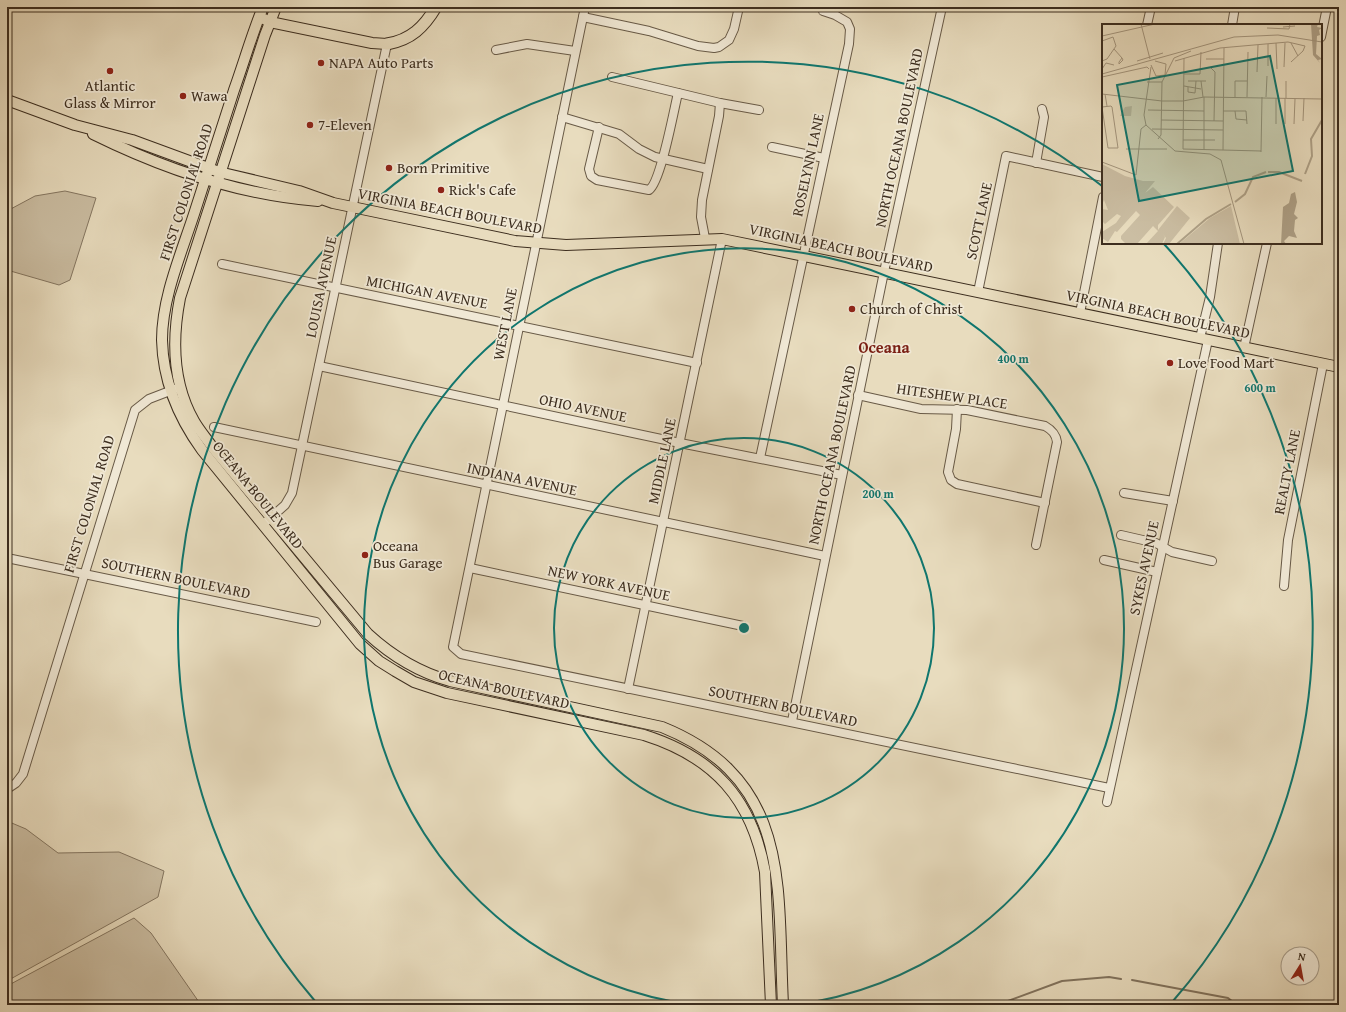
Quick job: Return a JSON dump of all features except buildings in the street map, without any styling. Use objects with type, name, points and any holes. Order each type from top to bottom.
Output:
[{"type":"highway","points":[[387,44],[403,41],[417,32],[436,7]]},
{"type":"main road","name":"FIRST COLONIAL ROAD","points":[[180,386],[175,352],[176,316],[180,298],[216,184],[276,7]]},
{"type":"main road","name":"FIRST COLONIAL ROAD","points":[[170,391],[163,356],[162,339],[172,283],[208,169],[261,12]]},
{"type":"main road","points":[[261,12],[270,22],[372,43],[387,44]]},
{"type":"main road","name":"VIRGINIA BEACH BOULEVARD","points":[[7,100],[75,125],[119,136],[208,169],[299,191],[333,203]]},
{"type":"main road","name":"VIRGINIA BEACH BOULEVARD","points":[[75,125],[115,145],[216,184],[297,200],[333,203],[535,244],[585,245],[705,238],[722,239],[1339,367]]},
{"type":"main road","name":"OCEANA BOULEVARD","points":[[180,386],[194,420],[202,434],[368,634],[384,649],[403,662],[434,676],[450,681],[662,727],[691,741],[708,752],[735,776],[748,793],[761,816],[771,843],[777,870],[783,1005]]},
{"type":"main road","name":"OCEANA BOULEVARD","points":[[170,391],[176,408],[191,435],[360,644],[379,661],[414,682],[442,691],[644,735],[665,742],[686,751],[703,763],[728,786],[738,799],[754,829],[765,872],[771,1005]]},
{"type":"main road","points":[[738,799],[748,793]]},
{"type":"street","name":"WEST LANE","points":[[453,647],[585,7]]},
{"type":"street","points":[[583,17],[649,31],[698,46],[714,48],[725,44],[729,40],[734,29],[739,7]]},
{"type":"street","name":"NORTH OCEANA BOULEVARD","points":[[792,722],[858,395],[942,7]]},
{"type":"street","points":[[1147,24],[1151,7]]},
{"type":"street","points":[[1232,24],[1235,7]]},
{"type":"street","points":[[1322,32],[1327,7]]},
{"type":"street","name":"ROSELYNN LANE","points":[[760,458],[804,256],[850,29],[844,19],[823,11]]},
{"type":"street","name":"LOUISA AVENUE","points":[[262,524],[285,505],[292,493],[354,207],[387,44]]},
{"type":"street","points":[[496,50],[527,44],[575,51]]},
{"type":"street","points":[[612,77],[720,103],[759,110]]},
{"type":"street","points":[[599,127],[590,169],[591,176],[594,179],[649,190],[653,186],[663,159],[678,92]]},
{"type":"street","points":[[705,238],[701,210],[719,116],[720,103]]},
{"type":"street","points":[[1042,109],[1044,117],[1036,163],[1102,177]]},
{"type":"street","points":[[562,117],[619,134],[647,153],[663,159],[708,169]]},
{"type":"street","points":[[772,148],[824,158]]},
{"type":"street","name":"SCOTT LANE","points":[[978,292],[1006,156],[1036,163]]},
{"type":"street","points":[[1080,313],[1102,202]]},
{"type":"street","name":"MIDDLE LANE","points":[[628,688],[722,239]]},
{"type":"street","name":"SYKES AVENUE","points":[[1107,802],[1173,501],[1204,339],[1218,244]]},
{"type":"street","points":[[1244,348],[1267,244]]},
{"type":"street","name":"MICHIGAN AVENUE","points":[[222,264],[697,363]]},
{"type":"street","name":"REALTY LANE","points":[[1284,586],[1288,540],[1323,364]]},
{"type":"street","name":"OHIO AVENUE","points":[[319,366],[680,443],[842,475]]},
{"type":"street","points":[[170,391],[180,386]]},
{"type":"street","name":"FIRST COLONIAL ROAD","points":[[8,789],[19,780],[22,774],[135,410],[149,399],[170,391]]},
{"type":"street","name":"HITESHEW PLACE","points":[[858,395],[922,409],[971,410],[1045,426],[1051,429],[1057,442],[1045,503]]},
{"type":"street","points":[[957,409],[956,428],[948,468],[951,480],[957,484],[1045,503],[1036,545]]},
{"type":"street","name":"INDIANA AVENUE","points":[[214,427],[486,486],[825,556]]},
{"type":"street","points":[[1124,493],[1173,501]]},
{"type":"street","points":[[1121,535],[1150,541],[1163,546],[1172,552],[1212,561]]},
{"type":"street","name":"SOUTHERN BOULEVARD","points":[[7,558],[316,622]]},
{"type":"street","points":[[1104,560],[1157,572]]},
{"type":"street","name":"NEW YORK AVENUE","points":[[470,568],[743,626]]},
{"type":"street","name":"SOUTHERN BOULEVARD","points":[[453,647],[461,654],[1109,788]]},
{"type":"shaded area","points":[[65,191],[96,198],[70,280],[59,285],[7,270],[7,211],[35,196]]},
{"type":"shaded area","points":[[7,821],[26,829],[58,853],[119,852],[164,871],[158,897],[7,981]]},
{"type":"shaded area","points":[[134,918],[151,933],[201,1005],[7,1005],[7,986]]},
{"type":"waterway","points":[[997,1005],[1062,981],[1109,977],[1121,979]]},
{"type":"waterway","points":[[1132,980],[1228,998],[1237,1005]]},
{"type":"place","name":"NAPA Auto Parts","points":[[321,63]]},
{"type":"place","name":"Atlantic Glass & Mirror","points":[[110,71]]},
{"type":"place","name":"Wawa","points":[[183,96]]},
{"type":"place","name":"7-Eleven","points":[[310,125]]},
{"type":"place","name":"Born Primitive","points":[[389,168]]},
{"type":"place","name":"Rick's Cafe","points":[[441,190]]},
{"type":"place","name":"Church of Christ","points":[[852,309]]},
{"type":"place","name":"Love Food Mart","points":[[1170,363]]},
{"type":"place","name":"Oceana Bus Garage","points":[[365,555]]},
{"type":"district","name":"Oceana","points":[[884,347]]}]
